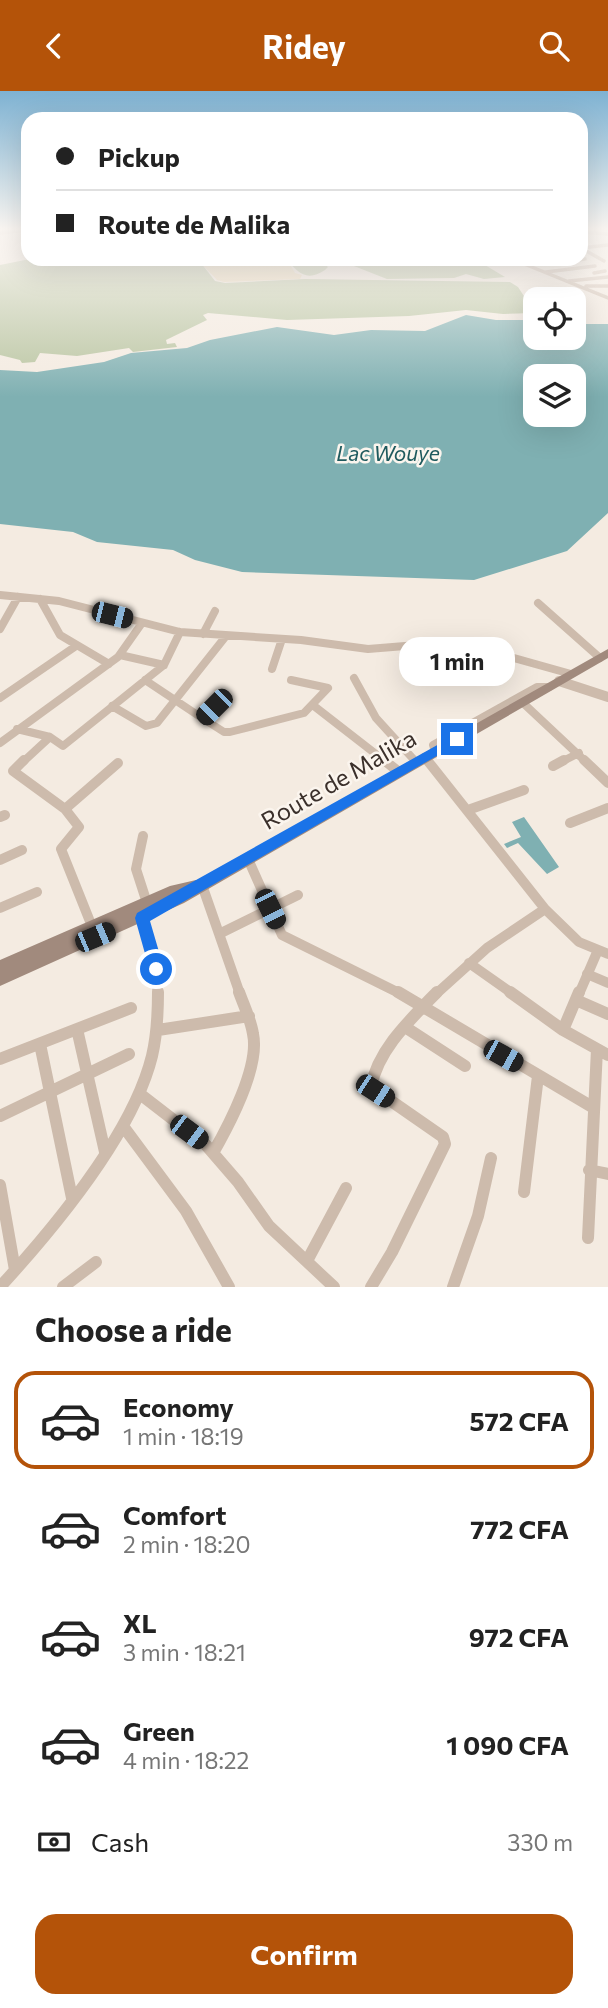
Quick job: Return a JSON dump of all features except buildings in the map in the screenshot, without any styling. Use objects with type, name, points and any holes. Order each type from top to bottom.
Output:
[{"type":"main road","name":"Route de Malika","points":[[0,979],[202,885],[604,655]]},
{"type":"main road","name":"Route de Malika","points":[[0,967],[145,911]]},
{"type":"street","points":[[579,286],[608,286]]},
{"type":"street","points":[[579,286],[608,298]]},
{"type":"street","points":[[0,595],[74,604],[180,632],[282,639],[368,649],[452,643],[486,649],[571,674]]},
{"type":"street","points":[[0,629],[18,597]]},
{"type":"street","points":[[40,599],[54,630],[109,664]]},
{"type":"street","points":[[538,603],[604,655]]},
{"type":"street","points":[[203,634],[215,611]]},
{"type":"street","points":[[0,743],[120,655],[142,623]]},
{"type":"street","points":[[17,729],[50,737],[64,746],[164,665],[180,632]]},
{"type":"street","points":[[112,706],[146,726],[157,723],[173,698],[202,670],[226,636]]},
{"type":"street","points":[[272,669],[282,639]]},
{"type":"street","points":[[0,698],[76,646]]},
{"type":"street","points":[[120,655],[164,665]]},
{"type":"street","points":[[354,677],[376,718],[425,757],[545,909],[579,942],[603,952],[587,974],[563,1030]]},
{"type":"street","points":[[145,680],[224,732],[298,715],[314,706],[328,687],[291,680]]},
{"type":"street","points":[[425,757],[433,745],[537,687],[554,684],[608,697]]},
{"type":"street","points":[[202,718],[225,695]]},
{"type":"street","points":[[522,702],[608,783]]},
{"type":"street","points":[[314,706],[399,772]]},
{"type":"street","points":[[50,737],[13,771],[65,810],[79,830],[61,849],[93,929]]},
{"type":"street","points":[[553,767],[579,753]]},
{"type":"street","points":[[65,810],[118,763]]},
{"type":"street","points":[[468,810],[524,790]]},
{"type":"street","points":[[570,823],[608,808]]},
{"type":"street","points":[[0,1287],[72,1198],[123,1126],[150,1069],[158,1030],[156,969],[136,869],[143,836]]},
{"type":"street","points":[[0,860],[22,850]]},
{"type":"street","points":[[248,859],[282,935],[353,967],[594,1108]]},
{"type":"street","points":[[202,885],[254,1036],[253,1051],[229,1126],[213,1153]]},
{"type":"street","points":[[0,908],[37,892]]},
{"type":"street","points":[[219,935],[298,895]]},
{"type":"street","points":[[371,1287],[392,1252],[445,1144],[443,1137],[371,1087],[379,1060],[421,1007],[469,963],[545,909]]},
{"type":"street","points":[[469,963],[563,1030],[603,1052],[594,1108],[589,1170],[588,1238]]},
{"type":"street","points":[[587,974],[608,983]]},
{"type":"street","points":[[576,1000],[608,1014]]},
{"type":"street","points":[[0,1059],[131,1009]]},
{"type":"street","points":[[158,1030],[249,1016]]},
{"type":"street","points":[[405,1027],[465,1066]]},
{"type":"street","points":[[76,1029],[105,1152]]},
{"type":"street","points":[[40,1044],[72,1198]]},
{"type":"street","points":[[0,1116],[129,1054]]},
{"type":"street","points":[[524,1192],[538,1076]]},
{"type":"street","points":[[140,1094],[213,1153],[238,1182],[269,1226],[334,1287]]},
{"type":"street","points":[[123,1126],[186,1212],[229,1287]]},
{"type":"street","points":[[453,1287],[478,1216],[491,1158]]},
{"type":"street","points":[[589,1170],[608,1174]]},
{"type":"street","points":[[0,1185],[15,1270]]},
{"type":"street","points":[[307,1261],[346,1188]]},
{"type":"street","points":[[62,1287],[96,1262]]},
{"type":"green space","points":[[0,286],[516,286],[523,295],[523,313],[466,310],[409,316],[287,320],[208,313],[203,315],[207,320],[166,340],[167,344],[175,343],[177,347],[133,352],[129,348],[77,356],[40,353],[35,362],[22,363],[20,360],[0,355]]},
{"type":"water","name":"Lac Wouye","points":[[466,315],[496,320],[523,320],[523,350],[586,350],[586,324],[608,324],[608,513],[567,551],[474,580],[242,572],[195,560],[173,550],[97,542],[73,532],[0,524],[0,370],[37,372],[104,362],[131,353],[187,348],[210,340],[277,327],[334,335],[371,330],[425,331]]},
{"type":"water","points":[[524,817],[559,867],[547,874],[518,843],[507,848],[504,844],[521,837],[512,822]]},
{"type":"route","points":[[156,969],[142,918],[457,739]]}]
